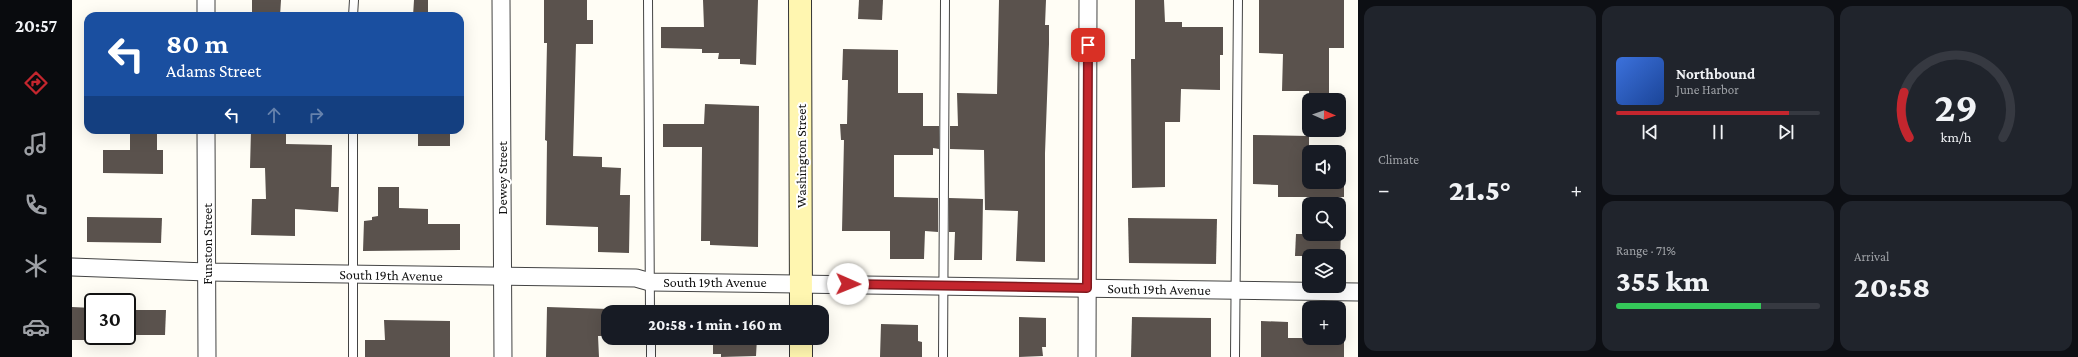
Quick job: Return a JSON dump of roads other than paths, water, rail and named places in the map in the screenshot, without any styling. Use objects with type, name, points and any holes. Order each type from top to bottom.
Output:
[{"type":"street","points":[[206,0],[206,12]]},
{"type":"street","name":"Dewey Street","points":[[501,0],[503,357]]},
{"type":"street","name":"Washington Street","points":[[800,0],[801,305]]},
{"type":"street","points":[[1087,357],[1088,0]]},
{"type":"street","name":"Funston Street","points":[[206,134],[207,357]]},
{"type":"street","name":"South 19th Avenue","points":[[72,267],[207,272],[636,278],[650,282],[1358,292]]},
{"type":"street","points":[[801,345],[801,357]]},
{"type":"lane","points":[[354,0],[354,12]]},
{"type":"lane","points":[[648,0],[650,305]]},
{"type":"lane","points":[[943,357],[945,0]]},
{"type":"lane","points":[[1235,357],[1238,0]]},
{"type":"lane","points":[[353,134],[353,357]]},
{"type":"lane","points":[[651,345],[651,357]]}]
